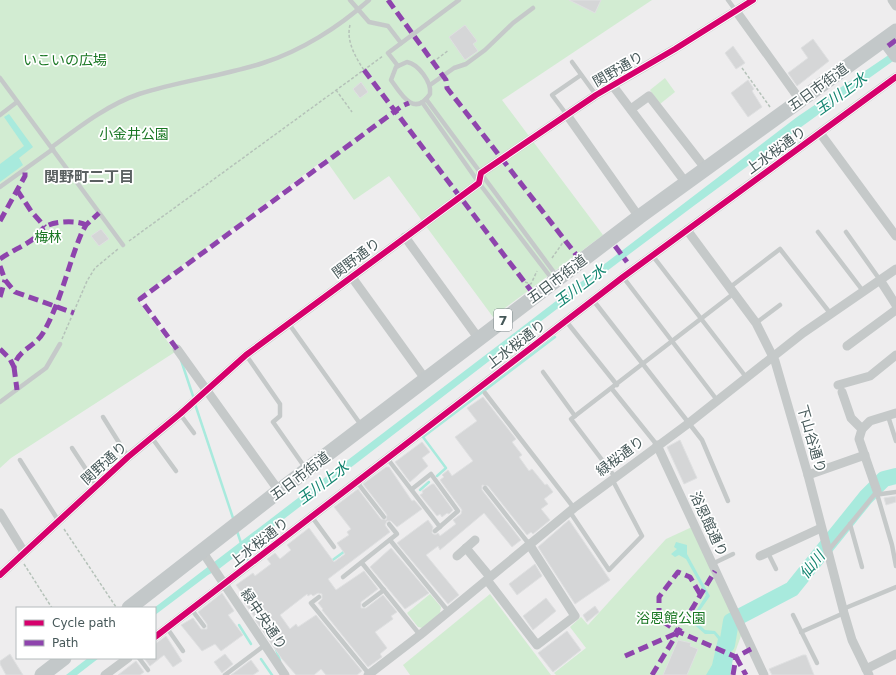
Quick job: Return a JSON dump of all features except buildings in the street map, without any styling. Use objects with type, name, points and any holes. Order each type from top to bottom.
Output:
[{"type":"main road","name":"五日市街道","points":[[124,607],[203,554],[279,491],[705,168],[800,100],[891,43]]},
{"type":"main road","points":[[42,675],[63,659]]},
{"type":"street","name":"関野通り","points":[[482,173],[596,95],[753,0]]},
{"type":"street","points":[[892,0],[896,6]]},
{"type":"street","points":[[736,11],[800,100]]},
{"type":"street","name":"上水桜通り","points":[[156,636],[192,610],[223,582],[312,517],[387,458],[482,390],[566,321],[652,255],[896,77]]},
{"type":"street","points":[[613,86],[686,183]]},
{"type":"street","points":[[631,110],[649,96],[705,168]]},
{"type":"street","points":[[567,115],[639,217]]},
{"type":"street","points":[[820,133],[896,236]]},
{"type":"street","points":[[479,182],[482,173]]},
{"type":"street","name":"関野通り","points":[[0,575],[128,457],[180,414],[246,355],[479,182]]},
{"type":"street","name":"下山谷通り","points":[[686,230],[756,323],[773,357],[808,475],[843,611],[852,640],[868,672]]},
{"type":"street","points":[[405,237],[479,339]]},
{"type":"street","name":"緑桜通り","points":[[368,675],[420,635],[529,544],[613,478],[689,423],[746,377],[830,313],[896,269]]},
{"type":"street","points":[[351,276],[426,380]]},
{"type":"street","points":[[880,280],[896,305]]},
{"type":"street","points":[[847,346],[896,310]]},
{"type":"street","points":[[177,349],[279,491]]},
{"type":"street","points":[[862,429],[850,418],[840,389],[870,376],[896,355]]},
{"type":"street","points":[[877,493],[859,439],[862,429],[870,421],[892,414]]},
{"type":"street","name":"浴恩館通り","points":[[657,445],[764,675]]},
{"type":"street","points":[[808,475],[865,455]]},
{"type":"street","points":[[0,512],[22,554]]},
{"type":"street","points":[[764,555],[822,532]]},
{"type":"street","points":[[457,556],[475,540]]},
{"type":"street","points":[[466,548],[537,645],[575,616],[529,544]]},
{"type":"street","name":"緑中央通り","points":[[203,554],[285,675]]},
{"type":"street","points":[[868,672],[896,654]]},
{"type":"street","points":[[105,675],[127,659]]},
{"type":"lane","points":[[350,0],[357,10],[369,22],[388,26],[401,43]]},
{"type":"lane","points":[[0,187],[84,123],[139,95],[263,63],[311,43],[369,0]]},
{"type":"lane","points":[[398,66],[388,53],[459,0]]},
{"type":"lane","points":[[728,0],[736,11]]},
{"type":"lane","points":[[430,85],[454,68],[466,64],[485,50],[513,22],[533,8]]},
{"type":"lane","points":[[407,62],[412,63],[430,85],[430,94],[426,99],[422,102],[414,104],[406,100],[391,80],[392,73],[398,66],[407,62]]},
{"type":"lane","points":[[572,62],[596,95]]},
{"type":"lane","points":[[567,115],[552,95],[581,75]]},
{"type":"lane","points":[[0,78],[123,245]]},
{"type":"lane","points":[[426,99],[554,271],[556,280]]},
{"type":"lane","points":[[1,112],[17,102]]},
{"type":"lane","points":[[422,102],[479,182],[549,275],[556,280]]},
{"type":"lane","points":[[818,232],[862,291]]},
{"type":"lane","points":[[846,232],[880,280]]},
{"type":"lane","points":[[482,390],[572,510],[609,570],[642,536],[613,478],[571,419],[612,389],[701,319],[780,249],[830,313]]},
{"type":"lane","points":[[652,255],[746,377]]},
{"type":"lane","points":[[623,277],[717,400]]},
{"type":"lane","points":[[593,300],[702,440],[728,501]]},
{"type":"lane","points":[[756,323],[780,305]]},
{"type":"lane","points":[[566,321],[617,385]]},
{"type":"lane","points":[[289,324],[363,428]]},
{"type":"lane","points":[[0,402],[46,368],[60,344]]},
{"type":"lane","points":[[246,355],[280,404],[280,416],[273,422],[307,470]]},
{"type":"lane","points":[[543,372],[575,416]]},
{"type":"lane","points":[[612,389],[657,445]]},
{"type":"lane","points":[[180,414],[194,434]]},
{"type":"lane","points":[[892,414],[896,440]]},
{"type":"lane","points":[[103,417],[128,457]]},
{"type":"lane","points":[[152,438],[176,471]]},
{"type":"lane","points":[[72,448],[97,486]]},
{"type":"lane","points":[[387,458],[440,527]]},
{"type":"lane","points":[[20,460],[58,520]]},
{"type":"lane","points":[[412,489],[431,474],[458,511],[435,531]]},
{"type":"lane","points":[[357,482],[384,517]]},
{"type":"lane","points":[[485,488],[529,544]]},
{"type":"lane","points":[[828,551],[874,495],[877,493],[896,492]]},
{"type":"lane","points":[[877,493],[892,544],[896,566]]},
{"type":"lane","points":[[312,517],[334,547]]},
{"type":"lane","points":[[343,577],[397,534],[389,524]]},
{"type":"lane","points":[[850,524],[862,566]]},
{"type":"lane","points":[[390,540],[448,611]]},
{"type":"lane","points":[[712,564],[733,554]]},
{"type":"lane","points":[[764,555],[776,570]]},
{"type":"lane","points":[[362,563],[420,635]]},
{"type":"lane","points":[[801,632],[896,587]]},
{"type":"lane","points":[[364,605],[384,590]]},
{"type":"lane","points":[[319,597],[311,603],[368,675]]},
{"type":"lane","points":[[192,610],[204,626]]},
{"type":"lane","points":[[792,615],[817,663]]},
{"type":"lane","points":[[167,628],[184,651]]},
{"type":"lane","points":[[225,675],[265,645]]},
{"type":"lane","points":[[141,659],[148,670]]},
{"type":"path","points":[[348,16],[352,20],[348,31],[351,44],[357,60],[364,70]]},
{"type":"path","points":[[433,62],[449,50]]},
{"type":"path","points":[[60,344],[87,281],[95,268],[123,245],[388,53]]},
{"type":"path","points":[[742,68],[773,110]]},
{"type":"path","points":[[336,90],[352,112]]},
{"type":"path","points":[[551,260],[564,241]]},
{"type":"path","points":[[525,282],[531,284],[538,269]]},
{"type":"path","points":[[58,520],[121,607]]},
{"type":"path","points":[[22,554],[51,607]]},
{"type":"green space","name":"小金井公園","points":[[0,0],[652,0],[502,100],[603,235],[493,317],[389,176],[354,200],[325,159],[137,299],[175,352],[11,458],[0,468]]},
{"type":"green space","points":[[665,78],[675,92],[660,104],[650,90]]},
{"type":"green space","name":"浴恩館公園","points":[[692,527],[742,633],[727,675],[556,675],[554,673],[586,648],[570,627],[581,617],[588,625],[666,539]]},
{"type":"green space","points":[[430,594],[441,607],[440,613],[423,628],[418,627],[407,613]]},
{"type":"green space","points":[[490,594],[551,675],[410,675],[403,665]]},
{"type":"water","name":"玉川上水","points":[[896,50],[896,59],[724,183],[219,569],[208,575],[156,614],[155,607],[797,117]]},
{"type":"water","points":[[9,114],[33,147],[19,158],[23,165],[0,182],[0,164],[24,146],[4,117]]},
{"type":"water","points":[[676,542],[687,545],[687,554],[710,596],[694,619],[705,630],[715,631],[722,639],[718,675],[706,675],[712,665],[718,639],[714,634],[705,634],[690,621],[706,595],[686,559],[679,555],[675,557],[671,554],[677,549],[674,547]]},
{"type":"water","points":[[87,659],[98,659],[77,675],[66,675]]},
{"type":"waterway","points":[[437,476],[446,468],[423,437],[555,337]]},
{"type":"waterway","points":[[181,360],[194,399]]},
{"type":"waterway","points":[[195,404],[234,521]]},
{"type":"waterway","name":"仙川","points":[[727,645],[731,621],[792,589],[866,497],[884,479],[896,476]]},
{"type":"waterway","points":[[420,490],[429,482]]},
{"type":"waterway","points":[[237,531],[241,543]]},
{"type":"waterway","points":[[243,548],[248,562]]},
{"type":"waterway","points":[[330,562],[345,551]]},
{"type":"waterway","points":[[239,625],[251,644]]},
{"type":"waterway","points":[[276,649],[280,661]]},
{"type":"waterway","name":"仙川","points":[[722,675],[725,658]]},
{"type":"waterway","points":[[261,659],[272,675]]},
{"type":"marked path","points":[[388,0],[446,80],[447,88],[581,261]]},
{"type":"marked path","points":[[888,46],[896,40]]},
{"type":"marked path","points":[[364,70],[535,296]]},
{"type":"marked path","points":[[177,349],[140,299],[402,106],[409,103]]},
{"type":"marked path","points":[[0,221],[25,176],[25,169]]},
{"type":"marked path","points":[[17,190],[31,211],[45,227]]},
{"type":"marked path","points":[[0,349],[10,359],[14,367],[22,352],[40,338],[55,309],[82,232],[86,225],[99,213]]},
{"type":"marked path","points":[[0,259],[30,241],[39,234],[43,228],[54,223],[77,222],[86,225]]},
{"type":"marked path","points":[[615,246],[627,262]]},
{"type":"marked path","points":[[0,266],[5,280],[15,292],[74,313]]},
{"type":"marked path","points":[[0,297],[5,280]]},
{"type":"marked path","points":[[14,367],[17,390]]},
{"type":"marked path","points":[[652,675],[715,571]]},
{"type":"marked path","points":[[700,594],[690,577],[678,572],[659,597],[659,619],[679,632],[736,657],[751,649]]},
{"type":"marked path","points":[[625,656],[679,632]]},
{"type":"marked path","points":[[736,657],[746,675]]},
{"type":"marked path","points":[[733,675],[736,657]]},
{"type":"cycle path","points":[[0,575],[128,457],[180,414],[246,355],[479,183],[481,173],[596,95],[675,49],[753,0]]},
{"type":"cycle path","points":[[156,636],[623,277],[896,77]]},
{"type":"district","name":"関野町二丁目","points":[[89,177]]},
{"type":"park label","name":"いこいの広場","points":[[65,60]]},
{"type":"park label","name":"梅林","points":[[48,237]]}]
